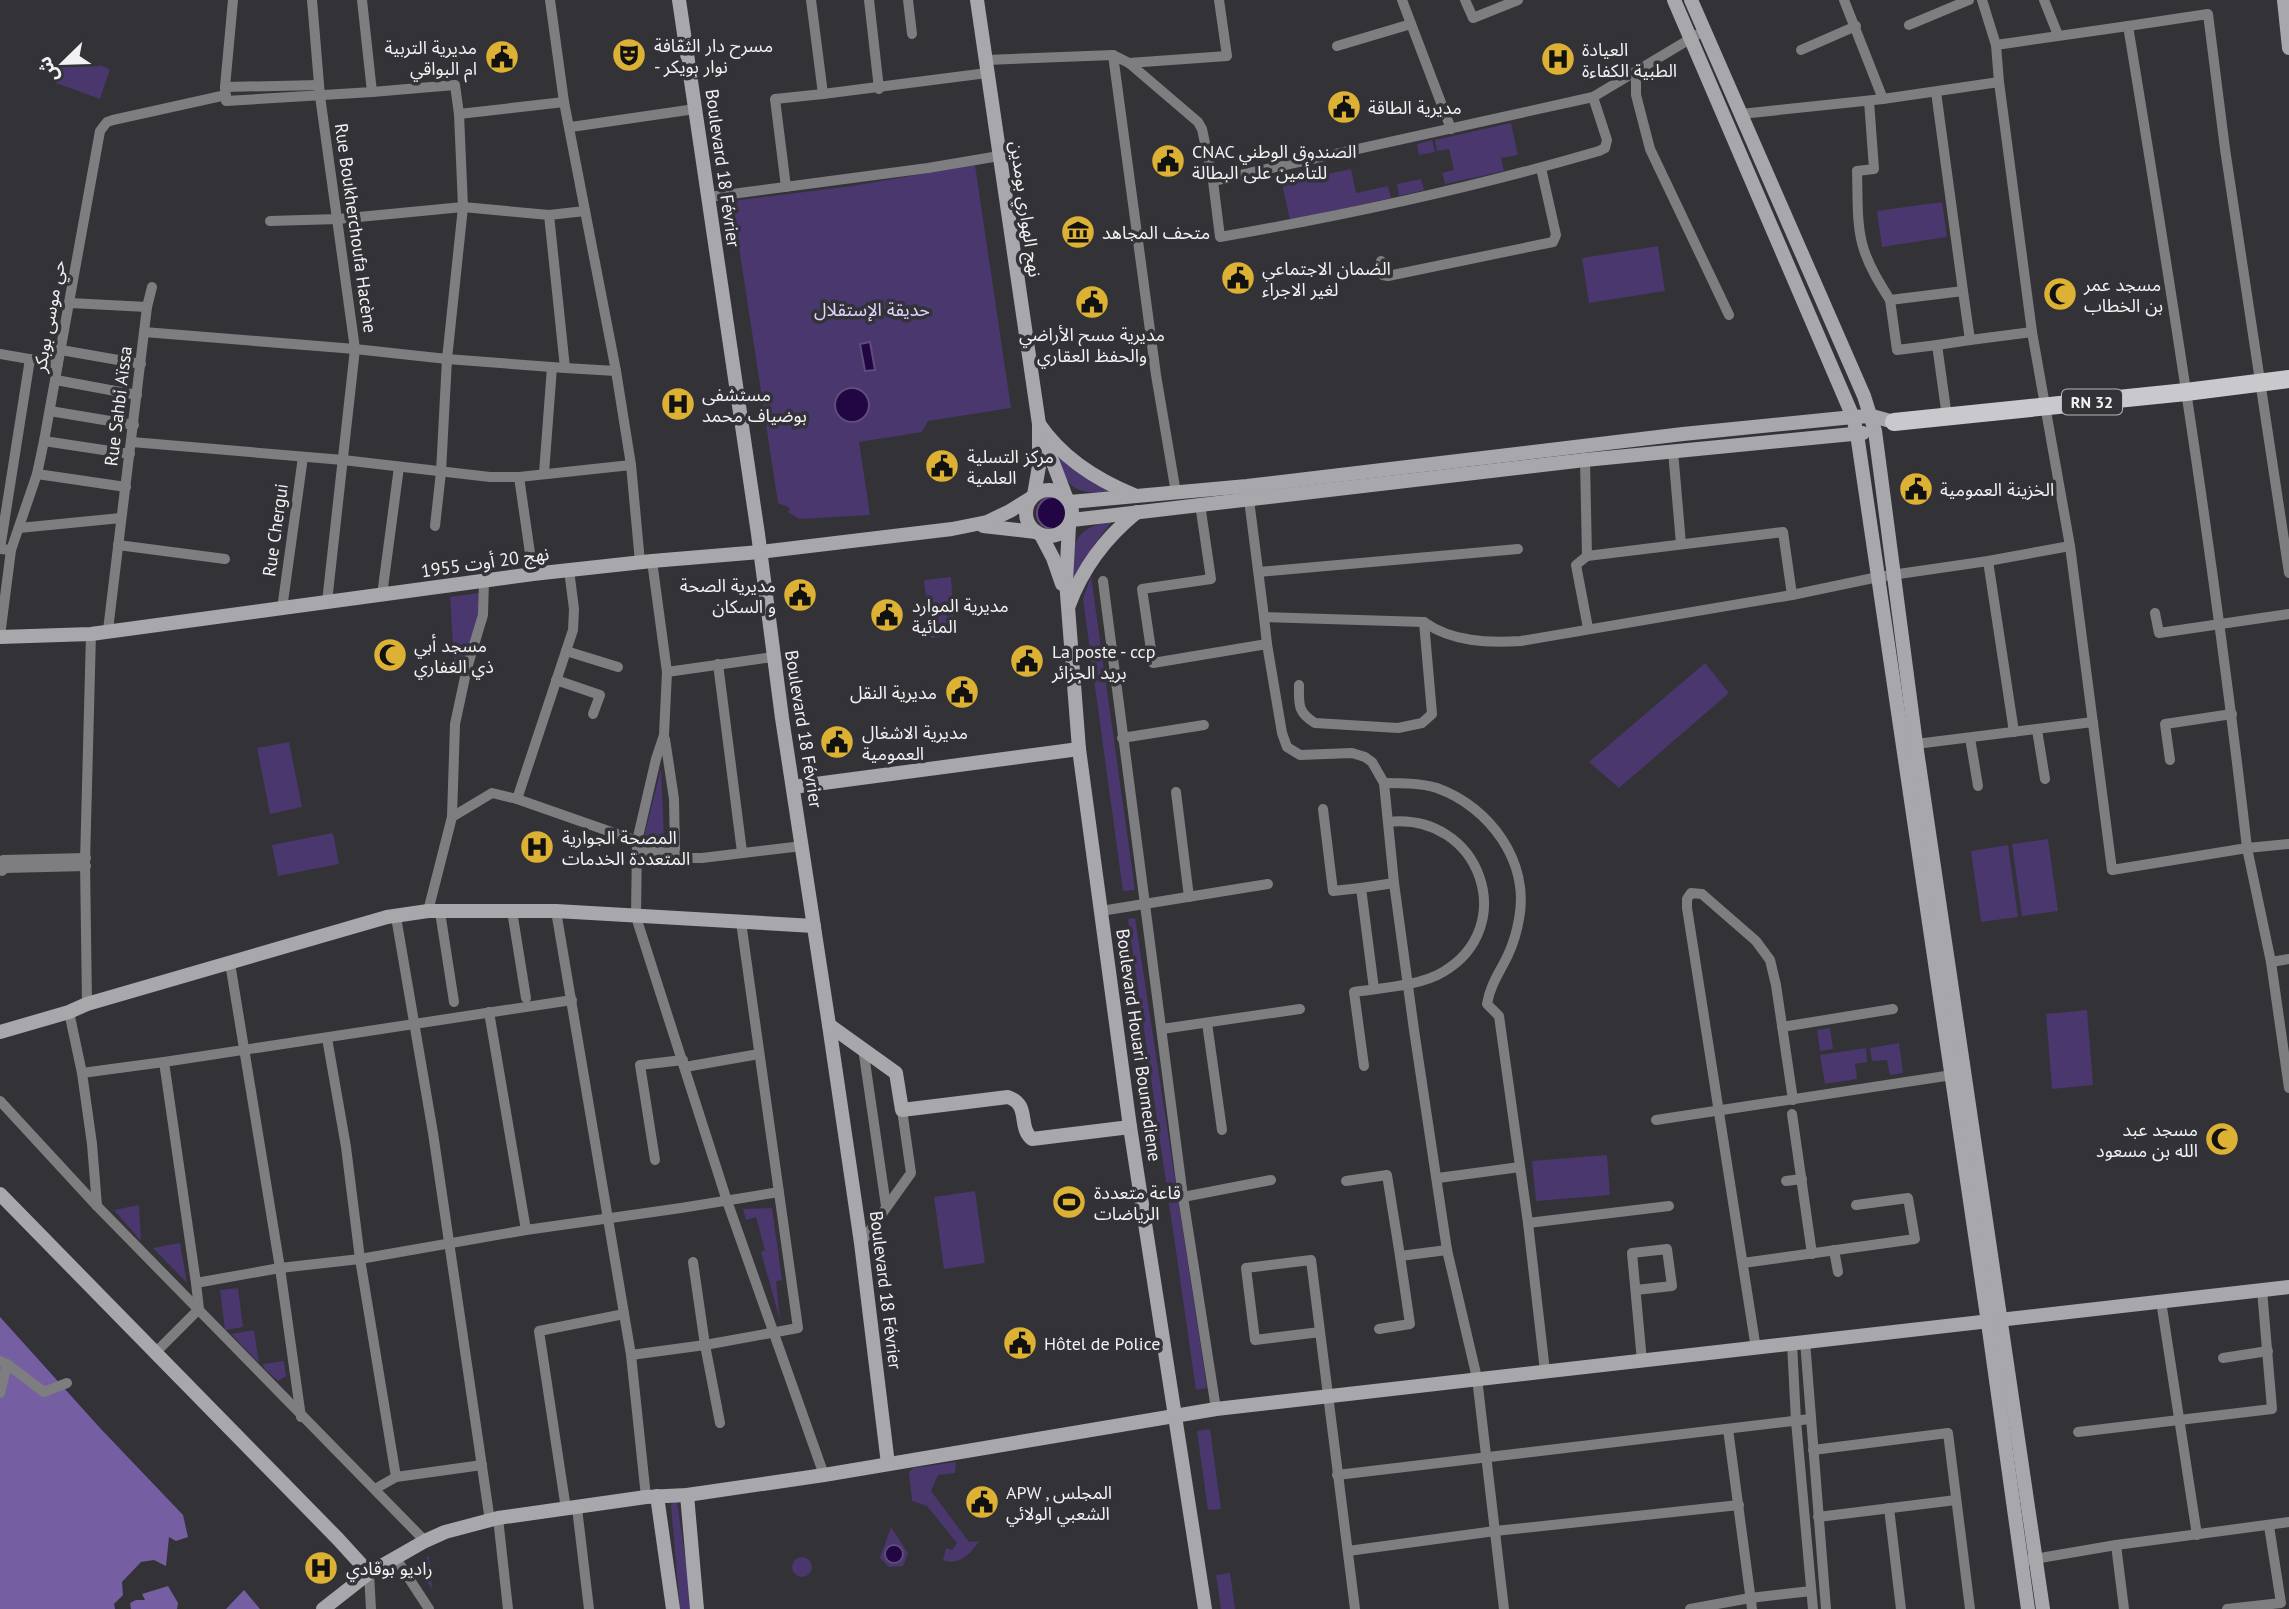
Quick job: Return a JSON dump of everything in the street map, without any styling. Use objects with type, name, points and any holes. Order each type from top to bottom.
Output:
[{"type":"main road","name":"Boulevard 18 Février","points":[[681,0],[773,657],[860,1243],[888,1464]]},
{"type":"main road","name":"نهج الهواري بومدين","points":[[977,0],[1039,424],[1039,467],[1033,496]]},
{"type":"main road","points":[[1674,0],[1853,417],[1952,1075],[1994,1322]]},
{"type":"main road","points":[[1691,0],[1872,416],[1994,1322],[2029,1560],[2043,1609]]},
{"type":"main road","points":[[2284,0],[2289,48]]},
{"type":"main road","name":"RN 32","points":[[1894,422],[2186,393],[2289,379]]},
{"type":"main road","points":[[1070,523],[1072,508],[1068,499],[1054,490],[1040,491],[1033,496],[1026,510],[1028,522],[1038,533],[1057,535],[1070,523],[1200,504],[1248,492],[1683,434],[1853,417],[1872,416],[1894,422]]},
{"type":"main road","points":[[1068,499],[1248,492],[1857,434],[1875,431],[1894,422]]},
{"type":"main road","name":"نهج الهواري بومدين","points":[[1039,424],[1068,499]]},
{"type":"main road","points":[[1039,424],[1057,448],[1070,458],[1106,483],[1136,496]]},
{"type":"main road","name":"نهج 20 أوت 1955","points":[[975,526],[999,517],[1033,496]]},
{"type":"main road","points":[[1068,609],[1079,581],[1095,555],[1114,532],[1137,512]]},
{"type":"main road","name":"Boulevard Houari Boumediene","points":[[1070,523],[1066,567],[1079,749],[1130,1127],[1205,1609]]},
{"type":"main road","name":"نهج 20 أوت 1955","points":[[0,636],[91,634],[533,574],[760,552],[975,526],[1006,527],[1038,533]]},
{"type":"main road","name":"Boulevard Houari Boumediene","points":[[1038,533],[1058,570],[1068,609]]},
{"type":"main road","points":[[793,788],[1079,749]]},
{"type":"main road","points":[[0,1032],[69,1013],[87,1004],[387,918],[434,912],[556,911],[814,926]]},
{"type":"main road","points":[[829,1024],[896,1073],[902,1110],[1009,1097],[1021,1105],[1026,1131],[1032,1139],[1130,1127]]},
{"type":"main road","points":[[0,1194],[369,1573]]},
{"type":"main road","points":[[323,1609],[369,1573],[425,1541],[445,1532],[494,1519],[824,1475],[1216,1409],[2289,1287]]},
{"type":"main road","points":[[687,1495],[697,1609]]},
{"type":"main road","points":[[651,1497],[673,1609]]},
{"type":"main road","points":[[2028,1609],[2029,1560]]},
{"type":"street","points":[[233,0],[226,94],[319,90],[372,92],[455,85],[463,207],[447,359],[441,472],[435,526]]},
{"type":"street","name":"Rue Boukherchoufa Hacène","points":[[312,0],[319,90],[355,349],[327,603]]},
{"type":"street","points":[[362,0],[372,92]]},
{"type":"street","points":[[550,0],[564,102],[571,127],[616,371],[646,562],[667,672],[664,735],[674,799],[675,852]]},
{"type":"street","points":[[811,0],[823,94]]},
{"type":"street","points":[[869,0],[879,89]]},
{"type":"street","points":[[908,0],[912,34]]},
{"type":"street","points":[[1129,63],[1227,56],[1219,0]]},
{"type":"street","points":[[1402,0],[1451,129]]},
{"type":"street","points":[[1465,0],[1473,18],[1518,0]]},
{"type":"street","points":[[1844,0],[1883,99]]},
{"type":"street","points":[[1909,25],[1946,4],[1969,0]]},
{"type":"street","points":[[1982,0],[1996,45],[2032,332],[2070,545],[2112,870],[2247,848],[2289,844]]},
{"type":"street","points":[[2044,0],[2058,35]]},
{"type":"street","points":[[1996,45],[2208,14],[2225,149],[2289,573]]},
{"type":"street","points":[[1337,46],[1411,24]]},
{"type":"street","points":[[1801,50],[1856,26]]},
{"type":"street","points":[[2128,26],[2220,625],[2247,848],[2286,1051],[2289,1088]]},
{"type":"street","points":[[1213,181],[1593,97],[1705,30]]},
{"type":"street","points":[[786,187],[775,100],[879,89],[986,67],[1113,55],[1129,63],[1198,122],[1213,181],[1220,237],[1290,225],[1541,168],[1599,152],[1605,148],[1607,139],[1593,97]]},
{"type":"street","points":[[1113,55],[1152,349],[1176,493]]},
{"type":"street","points":[[1636,72],[1636,95],[1650,149],[1729,315]]},
{"type":"street","points":[[1741,114],[1869,101],[1999,82]]},
{"type":"street","points":[[1936,92],[1970,340]]},
{"type":"street","name":"حي موسى بوبكر","points":[[0,636],[11,550],[37,474],[44,441],[98,137],[104,125],[113,120],[226,94]]},
{"type":"street","points":[[1869,101],[1874,169],[1857,171],[1859,217],[1863,248],[1873,272],[1890,300],[1897,350],[2032,332]]},
{"type":"street","points":[[459,114],[564,102]]},
{"type":"street","points":[[571,127],[695,109]]},
{"type":"street","points":[[709,197],[999,156]]},
{"type":"street","points":[[1381,261],[1383,275],[1388,276],[1553,242],[1556,235],[1541,168]]},
{"type":"street","points":[[270,221],[338,219],[463,207],[549,215],[585,211]]},
{"type":"street","points":[[549,215],[565,368]]},
{"type":"street","name":"Rue Sahbi Aïssa","points":[[108,630],[147,307],[152,286]]},
{"type":"street","points":[[1890,300],[1963,291]]},
{"type":"street","points":[[70,303],[147,307]]},
{"type":"street","points":[[144,332],[616,371]]},
{"type":"street","points":[[1937,345],[1947,417]]},
{"type":"street","points":[[61,350],[141,364]]},
{"type":"street","points":[[0,354],[58,364]]},
{"type":"street","points":[[11,550],[0,549],[30,359]]},
{"type":"street","points":[[544,473],[552,367]]},
{"type":"street","points":[[56,380],[137,394]]},
{"type":"street","points":[[50,411],[134,425]]},
{"type":"street","points":[[44,441],[343,460],[441,472],[519,477],[631,465]]},
{"type":"street","points":[[1673,451],[1681,544]]},
{"type":"street","name":"Rue Chergui","points":[[282,609],[303,457]]},
{"type":"street","points":[[1585,460],[1587,556]]},
{"type":"street","points":[[382,595],[399,467]]},
{"type":"street","points":[[37,474],[126,487]]},
{"type":"street","points":[[519,477],[533,574]]},
{"type":"street","points":[[1248,492],[1266,644],[1282,733],[1287,747],[1300,755],[1352,753],[1365,757],[1372,762],[1384,783],[1407,983],[1447,1250],[1477,1378],[1504,1609]]},
{"type":"street","points":[[1200,504],[1211,579],[1142,589],[1153,663],[1266,644]]},
{"type":"street","points":[[19,528],[121,518]]},
{"type":"street","points":[[1588,628],[1576,565],[1587,556],[1783,532],[1792,595]]},
{"type":"street","points":[[118,545],[225,559]]},
{"type":"street","points":[[1264,617],[1424,622],[1434,630],[1452,636],[1498,642],[1521,641],[2070,545]]},
{"type":"street","points":[[1259,572],[1518,548]]},
{"type":"street","points":[[1989,561],[2014,732]]},
{"type":"street","points":[[517,799],[573,630],[574,609],[569,570]]},
{"type":"street","points":[[454,1002],[434,912],[452,817],[455,724],[467,668],[483,615],[484,580]]},
{"type":"street","points":[[1102,581],[1183,1197],[1216,1409]]},
{"type":"street","points":[[2155,613],[2159,633],[2289,614]]},
{"type":"street","points":[[1298,685],[1299,704],[1304,716],[1314,723],[1398,728],[1422,723],[1432,714],[1424,622]]},
{"type":"street","points":[[87,1004],[86,862],[91,634]]},
{"type":"street","points":[[566,651],[618,667]]},
{"type":"street","points":[[667,672],[773,657]]},
{"type":"street","points":[[718,664],[742,852]]},
{"type":"street","points":[[556,680],[600,695],[593,714]]},
{"type":"street","points":[[2169,760],[2165,723],[2232,714]]},
{"type":"street","points":[[1916,744],[2093,722]]},
{"type":"street","points":[[1122,738],[1204,725]]},
{"type":"street","points":[[2037,730],[2045,779]]},
{"type":"street","points":[[664,735],[656,759],[638,847],[636,917],[727,1201],[824,1475]]},
{"type":"street","points":[[1970,738],[1978,786]]},
{"type":"street","points":[[1384,783],[1435,787],[1452,794],[1482,814],[1507,844],[1515,864],[1519,879],[1520,916],[1509,953],[1490,988],[1486,1004],[1499,1016],[1528,1223],[1545,1371]]},
{"type":"street","points":[[1176,792],[1189,897]]},
{"type":"street","points":[[452,817],[492,793],[517,799],[638,847],[675,852],[682,858],[802,846]]},
{"type":"street","points":[[1323,809],[1333,891],[1394,883]]},
{"type":"street","points":[[1364,1066],[1354,992],[1419,981],[1442,973],[1461,958],[1475,939],[1482,916],[1483,892],[1477,869],[1464,848],[1435,827],[1412,821],[1388,822]]},
{"type":"street","points":[[3,871],[86,862]]},
{"type":"street","points":[[1101,911],[1268,884]]},
{"type":"street","points":[[1361,888],[1374,989]]},
{"type":"street","points":[[1756,1349],[1687,908],[1687,899],[1691,893],[1702,894],[1756,941],[1770,960],[1793,1100]]},
{"type":"street","points":[[512,911],[526,998]]},
{"type":"street","points":[[556,911],[609,1218],[651,1497]]},
{"type":"street","points":[[396,917],[482,1465],[494,1519],[508,1609]]},
{"type":"street","points":[[631,1356],[798,1328],[741,922]]},
{"type":"street","points":[[2270,961],[2289,959]]},
{"type":"street","points":[[230,963],[246,1049],[301,1417]]},
{"type":"street","points":[[82,1073],[572,1000]]},
{"type":"street","points":[[1162,1028],[1300,1009]]},
{"type":"street","points":[[1782,1027],[1893,1009]]},
{"type":"street","points":[[489,1012],[526,1230]]},
{"type":"street","points":[[69,1013],[82,1073],[97,1206]]},
{"type":"street","points":[[1208,1023],[1222,1130]]},
{"type":"street","points":[[327,1038],[346,1147],[360,1259],[397,1477]]},
{"type":"street","points":[[863,1048],[886,1206]]},
{"type":"street","points":[[654,1160],[640,1065],[759,1054]]},
{"type":"street","points":[[164,1062],[200,1309]]},
{"type":"street","points":[[1656,1120],[1952,1075]]},
{"type":"street","points":[[0,1101],[97,1206],[425,1541]]},
{"type":"street","points":[[860,1243],[911,1173],[902,1110]]},
{"type":"street","points":[[1792,1114],[1812,1254]]},
{"type":"street","points":[[1438,1178],[1520,1167]]},
{"type":"street","points":[[1346,1181],[1387,1175],[1410,1324],[1379,1329]]},
{"type":"street","points":[[1786,1181],[1802,1179]]},
{"type":"street","points":[[1183,1197],[1271,1180]]},
{"type":"street","points":[[195,1283],[779,1192]]},
{"type":"street","points":[[1743,1263],[1914,1239],[1909,1198],[1856,1205]]},
{"type":"street","points":[[1528,1223],[1669,1206]]},
{"type":"street","points":[[1636,1290],[1672,1286],[1667,1249],[1632,1253],[1642,1360]]},
{"type":"street","points":[[1400,1256],[1447,1250]]},
{"type":"street","points":[[1834,1250],[1838,1272]]},
{"type":"street","points":[[1320,1332],[1255,1340],[1246,1268],[1311,1260],[1355,1609]]},
{"type":"street","points":[[693,1262],[720,1423]]},
{"type":"street","points":[[2078,1432],[2272,1409],[2262,1290]]},
{"type":"street","points":[[2161,1301],[2197,1535]]},
{"type":"street","points":[[155,1353],[200,1309]]},
{"type":"street","points":[[589,1609],[539,1331],[624,1314]]},
{"type":"street","points":[[1798,1342],[1810,1419],[1826,1609]]},
{"type":"street","points":[[1798,1342],[1796,1421],[1813,1609]]},
{"type":"street","points":[[2223,1358],[2268,1351]]},
{"type":"street","points":[[0,1393],[3,1363],[44,1392],[67,1383]]},
{"type":"street","points":[[1337,1475],[1810,1419]]},
{"type":"street","points":[[1728,1429],[1751,1603]]},
{"type":"street","points":[[1813,1450],[1948,1433],[1969,1609]]},
{"type":"street","points":[[374,1489],[397,1477],[482,1465]]},
{"type":"street","points":[[1818,1517],[1956,1500]]},
{"type":"street","points":[[1348,1551],[1494,1531],[1739,1505]]},
{"type":"street","points":[[1889,1508],[1901,1609]]},
{"type":"street","points":[[2029,1560],[2116,1545],[2289,1522]]},
{"type":"street","points":[[2227,1609],[2281,1603],[2269,1526]]},
{"type":"street","points":[[2116,1545],[2124,1609]]},
{"type":"street","points":[[395,1557],[429,1609]]},
{"type":"street","points":[[369,1573],[370,1609]]},
{"type":"street","points":[[1690,1609],[1751,1603],[1811,1591]]},
{"type":"green space","points":[[66,54],[110,69],[100,99],[56,83]]},
{"type":"green space","points":[[1511,123],[1518,155],[1501,158],[1504,171],[1445,184],[1442,173],[1454,170],[1449,149],[1437,151],[1435,140]]},
{"type":"green space","points":[[1432,140],[1435,152],[1419,155],[1417,144]]},
{"type":"green space","name":"حديقة الإستقلال","points":[[975,165],[1011,408],[928,421],[922,432],[859,442],[870,515],[799,519],[788,512],[790,508],[778,503],[732,201],[852,186]]},
{"type":"green space","points":[[1351,169],[1356,193],[1388,186],[1391,198],[1290,220],[1282,184]]},
{"type":"green space","points":[[1421,179],[1424,190],[1399,196],[1397,184]]},
{"type":"green space","points":[[1942,202],[1947,237],[1882,247],[1877,211]]},
{"type":"green space","points":[[1658,246],[1665,291],[1589,303],[1582,258]]},
{"type":"green space","points":[[1056,454],[1111,492],[1088,492],[1074,487],[1064,475]]},
{"type":"green space","points":[[1112,521],[1094,545],[1074,580],[1071,565],[1076,541],[1090,528]]},
{"type":"green space","points":[[1091,576],[1135,890],[1123,891],[1083,599]]},
{"type":"green space","points":[[951,577],[954,624],[945,629],[941,637],[931,638],[924,580]]},
{"type":"green space","points":[[479,593],[480,615],[462,673],[455,675],[450,597]]},
{"type":"green space","points":[[1705,663],[1729,693],[1619,788],[1589,762]]},
{"type":"green space","points":[[289,742],[302,807],[270,814],[257,748]]},
{"type":"green space","points":[[661,769],[664,838],[644,836]]},
{"type":"green space","points":[[333,833],[339,864],[278,876],[272,845]]},
{"type":"green space","points":[[2048,839],[2058,911],[2022,916],[2012,844]]},
{"type":"green space","points":[[2008,845],[2018,917],[1981,922],[1971,851]]},
{"type":"green space","points":[[1135,918],[1207,1388],[1196,1390],[1128,919]]},
{"type":"green space","points":[[2087,1010],[2093,1085],[2052,1089],[2046,1014]]},
{"type":"green space","points":[[1830,1028],[1833,1049],[1820,1051],[1817,1030]]},
{"type":"green space","points":[[1899,1043],[1903,1073],[1890,1075],[1887,1060],[1872,1061],[1870,1048]]},
{"type":"green space","points":[[1866,1048],[1867,1062],[1855,1064],[1857,1079],[1825,1084],[1820,1055]]},
{"type":"green space","points":[[1607,1155],[1610,1195],[1536,1201],[1532,1161]]},
{"type":"green space","points":[[975,1191],[985,1263],[944,1269],[934,1197]]},
{"type":"green space","points":[[139,1205],[141,1241],[114,1210]]},
{"type":"green space","points":[[772,1208],[782,1280],[776,1281],[780,1320],[761,1252],[765,1250],[756,1217],[746,1220],[743,1209]]},
{"type":"green space","points":[[180,1243],[187,1283],[153,1248]]},
{"type":"green space","points":[[238,1288],[243,1327],[225,1330],[220,1290]]},
{"type":"green space","points":[[254,1330],[259,1363],[231,1334]]},
{"type":"green space","points":[[284,1361],[286,1376],[278,1381],[263,1364]]},
{"type":"green space","points":[[1210,1429],[1221,1509],[1208,1510],[1197,1431]]},
{"type":"green space","points":[[956,1462],[955,1473],[938,1475],[931,1491],[969,1542],[979,1541],[964,1558],[949,1561],[943,1560],[946,1548],[952,1550],[957,1543],[927,1506],[912,1501],[909,1472],[913,1468]]},
{"type":"green space","points":[[677,1502],[693,1609],[680,1609],[671,1506]]},
{"type":"green space","points":[[891,1527],[908,1553],[903,1566],[889,1567],[880,1558]]},
{"type":"green space","points":[[429,1556],[432,1588],[432,1589],[416,1565]]},
{"type":"green space","points":[[798,1557],[806,1557],[812,1567],[806,1577],[798,1577],[792,1571],[792,1563]]},
{"type":"green space","points":[[1230,1573],[1235,1609],[1221,1609],[1216,1575]]},
{"type":"shaded area","points":[[870,342],[875,370],[865,371],[860,344]]},
{"type":"shaded area","points":[[852,388],[864,393],[869,405],[864,417],[852,422],[840,417],[835,405],[840,393]]},
{"type":"shaded area","points":[[1053,497],[1064,502],[1069,513],[1064,524],[1053,529],[1042,524],[1037,513],[1042,502]]},
{"type":"shaded area","points":[[0,1317],[183,1515],[188,1537],[176,1541],[169,1537],[166,1566],[154,1560],[141,1562],[122,1582],[123,1595],[114,1604],[115,1609],[0,1609]]},
{"type":"shaded area","points":[[894,1545],[900,1548],[903,1554],[900,1560],[894,1563],[888,1560],[885,1554],[888,1548]]},
{"type":"shaded area","points":[[168,1586],[178,1603],[177,1609],[131,1609],[130,1603],[145,1600],[142,1594]]},
{"type":"shaded area","points":[[244,1590],[260,1609],[226,1609]]},
{"type":"place","name":"مسرح دار الثقافة - نوار بويكر","points":[[629,55]]},
{"type":"place","name":"مديرية التربية ام البواقي","points":[[502,57]]},
{"type":"place","name":"العيادة الطبية الكفاءة","points":[[1558,59]]},
{"type":"place","name":"مديرية الطاقة","points":[[1344,107]]},
{"type":"place","name":"CNAC الصندوق الوطني للتأمين على البطالة","points":[[1168,161]]},
{"type":"place","name":"متحف المجاهد","points":[[1078,232]]},
{"type":"place","name":"الضمان الاجتماعي لغير الاجراء","points":[[1238,278]]},
{"type":"place","name":"مسجد عمر بن الخطاب","points":[[2060,294]]},
{"type":"place","name":"مديرية مسح الأراضي والحفظ العقاري","points":[[1092,302]]},
{"type":"place","name":"مستشفى بوضياف محمد","points":[[678,404]]},
{"type":"place","name":"مركز التسلية العلمية","points":[[942,466]]},
{"type":"place","name":"الخزينة العمومية","points":[[1916,489]]},
{"type":"place","name":"مديرية الصحة و السكان","points":[[800,595]]},
{"type":"place","name":"مديرية الموارد المائية","points":[[887,615]]},
{"type":"place","name":"مسجد أبي ذي الغفاري","points":[[390,655]]},
{"type":"place","name":"La poste - ccp بريد الجزائر","points":[[1027,661]]},
{"type":"place","name":"مديرية النقل","points":[[962,692]]},
{"type":"place","name":"مديرية الاشغال العمومية","points":[[837,742]]},
{"type":"place","name":"المصحة الجوارية المتعددة الخدمات","points":[[537,847]]},
{"type":"place","name":"مسجد عبد الله بن مسعود","points":[[2222,1139]]},
{"type":"place","name":"قاعة متعددة الرياضات","points":[[1069,1202]]},
{"type":"place","name":"Hôtel de Police","points":[[1020,1343]]},
{"type":"place","name":"APW , المجلس الشعبي الولائي","points":[[982,1502]]},
{"type":"place","name":"راديو بوقادي","points":[[321,1568]]}]
